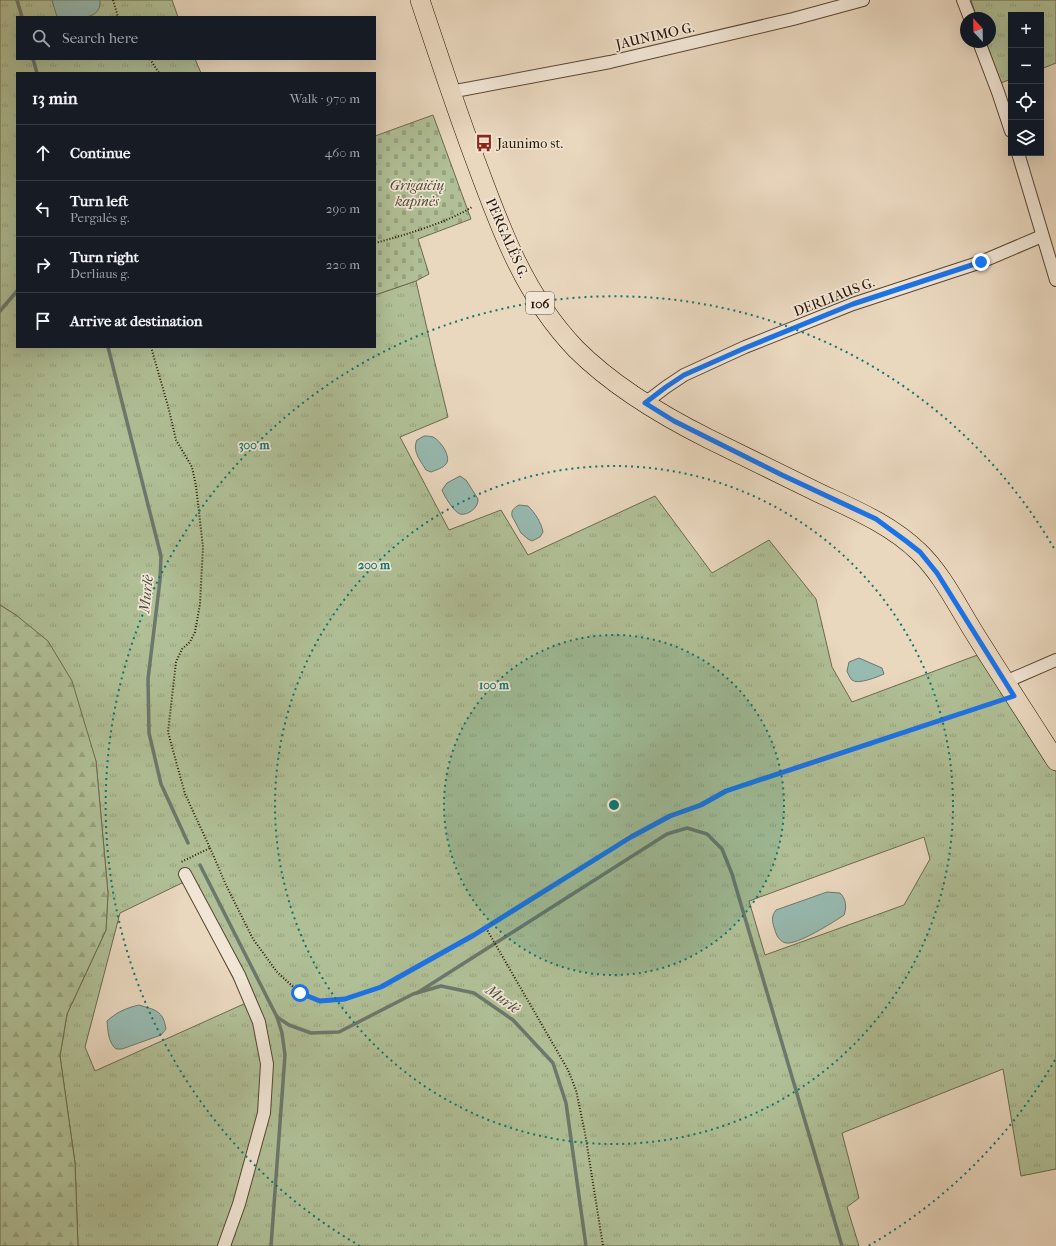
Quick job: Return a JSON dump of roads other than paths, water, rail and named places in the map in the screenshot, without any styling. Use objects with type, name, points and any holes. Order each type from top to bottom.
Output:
[{"type":"main road","name":"PERGALĖS G.","points":[[420,0],[450,92],[492,207],[509,248],[532,292],[555,324],[576,348],[604,374],[645,403],[674,421],[782,475],[876,519],[920,552],[937,573],[1009,689],[1056,761]]},
{"type":"street","name":"JAUNIMO G.","points":[[450,92],[610,62],[793,19],[863,0]]},
{"type":"street","points":[[963,0],[968,12]]},
{"type":"street","points":[[981,48],[1008,122]]},
{"type":"street","points":[[1019,156],[1056,280]]},
{"type":"street","name":"DERLIAUS G.","points":[[645,403],[684,375],[745,348],[853,304],[981,262],[1042,236]]},
{"type":"street","points":[[1009,689],[1056,660]]},
{"type":"street","points":[[185,874],[239,975],[254,1008],[259,1022],[267,1064],[264,1113],[240,1204],[224,1246]]},
{"type":"water","points":[[52,0],[100,0],[99,7],[96,12],[91,15],[57,16]]},
{"type":"water","points":[[424,436],[436,439],[442,445],[447,457],[445,465],[431,472],[426,470],[419,459],[415,448],[417,440]]},
{"type":"water","points":[[460,476],[466,480],[478,499],[475,508],[466,514],[458,513],[452,507],[442,490],[447,483]]},
{"type":"water","points":[[519,505],[528,506],[541,525],[543,532],[540,537],[532,541],[521,533],[512,516],[513,509]]},
{"type":"water","points":[[859,658],[882,668],[884,674],[859,682],[852,680],[847,671],[849,662]]},
{"type":"water","points":[[827,892],[840,893],[842,895],[845,903],[844,915],[815,932],[791,943],[786,943],[780,940],[776,934],[773,922],[773,915],[776,910]]},
{"type":"water","points":[[139,1005],[154,1010],[160,1014],[165,1023],[166,1029],[161,1035],[122,1049],[116,1049],[110,1040],[107,1021],[122,1011]]},
{"type":"waterway","name":"Murlė","points":[[17,0],[22,16]]},
{"type":"waterway","name":"Murlė","points":[[33,60],[37,72]]},
{"type":"waterway","points":[[0,311],[16,292]]},
{"type":"waterway","name":"Murlė","points":[[108,348],[161,556],[160,580],[148,679],[149,733],[161,784],[188,843]]},
{"type":"waterway","points":[[417,993],[667,834],[687,828],[707,834],[722,849],[732,874],[842,1246]]},
{"type":"waterway","name":"Murlė","points":[[200,865],[277,1017],[289,1025],[311,1033],[339,1032],[413,994],[441,986],[474,993],[513,1020],[553,1063],[566,1103],[586,1246]]},
{"type":"waterway","points":[[271,1246],[285,1055],[282,1033],[277,1017]]},
{"type":"place","name":"Jaunimo st.","points":[[484,143]]},
{"type":"park label","name":"Grigaičių kapinės","points":[[417,194]]}]
